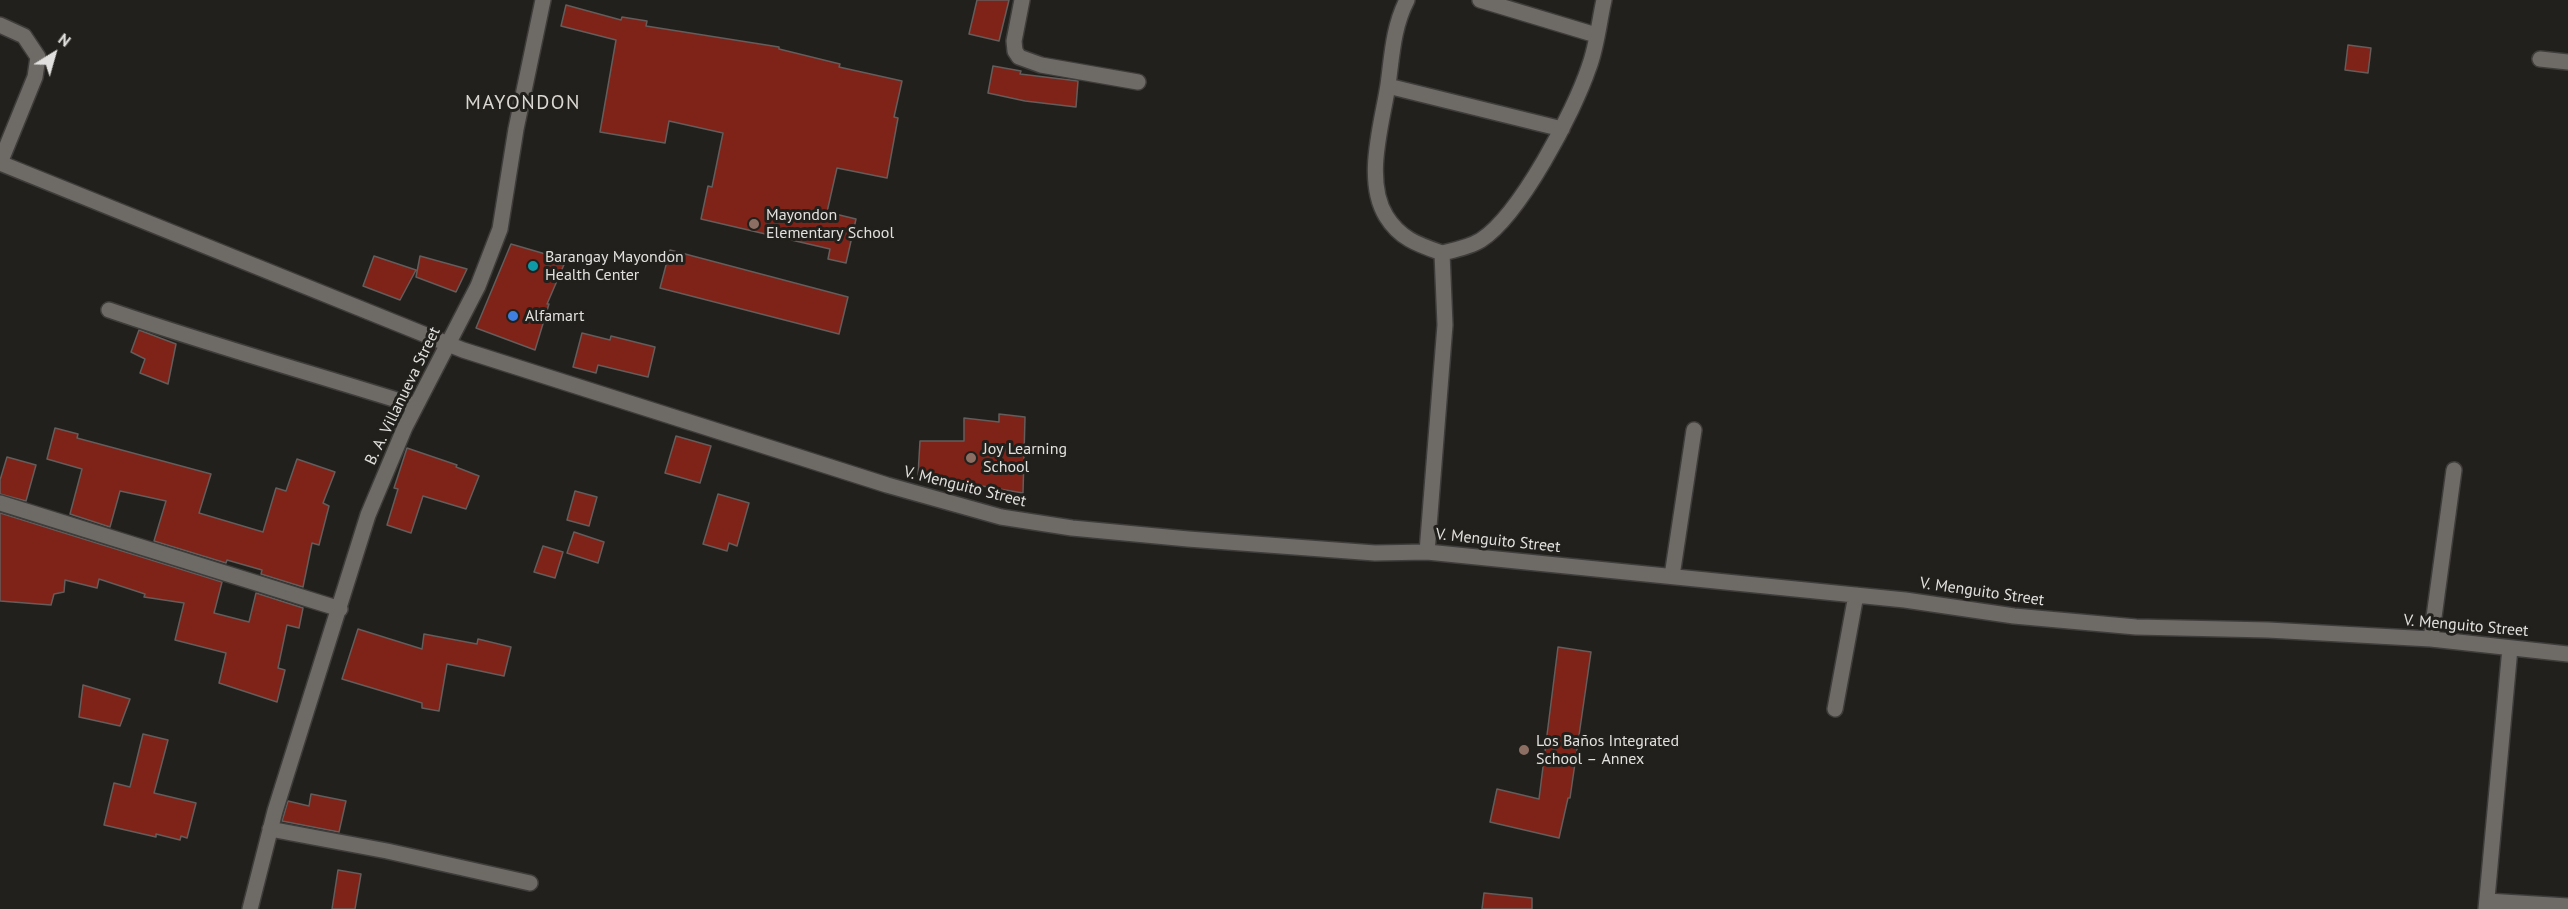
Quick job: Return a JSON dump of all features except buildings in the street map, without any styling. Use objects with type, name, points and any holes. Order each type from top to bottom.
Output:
[{"type":"street","name":"B. A. Villanueva Street","points":[[250,909],[270,829],[368,514],[405,427],[478,286],[500,229],[516,129],[543,0]]},
{"type":"street","points":[[1022,0],[1014,41],[1019,57],[1041,65],[1138,82]]},
{"type":"street","points":[[1407,0],[1394,33],[1388,86],[1377,142],[1377,178],[1380,201],[1385,215],[1399,234],[1442,254],[1480,241],[1500,225],[1562,129],[1587,75],[1604,0]]},
{"type":"street","points":[[1480,0],[1596,35]]},
{"type":"street","name":"V. Menguito Street","points":[[0,26],[24,36],[38,57],[36,77],[0,163],[448,344],[887,485],[1001,517],[1072,528],[1188,539],[1375,552],[1427,552],[1905,600],[2014,616],[2136,627],[2268,630],[2431,639],[2568,654]]},
{"type":"street","points":[[2540,59],[2568,62]]},
{"type":"street","points":[[1388,86],[1562,129]]},
{"type":"street","points":[[1427,552],[1445,326],[1442,254]]},
{"type":"street","points":[[110,310],[195,340],[275,361],[416,406]]},
{"type":"street","points":[[1672,576],[1694,430]]},
{"type":"street","points":[[2431,639],[2454,470]]},
{"type":"street","points":[[0,503],[340,609]]},
{"type":"street","points":[[1835,709],[1856,595]]},
{"type":"street","points":[[2510,648],[2487,905],[2568,906]]},
{"type":"street","points":[[270,829],[387,851],[530,883]]},
{"type":"place","name":"Mayondon Elementary School","points":[[754,224]]},
{"type":"place","name":"Barangay Mayondon Health Center","points":[[533,266]]},
{"type":"place","name":"Alfamart","points":[[513,316]]},
{"type":"place","name":"Joy Learning School","points":[[971,458]]},
{"type":"place","name":"Los Baños Integrated School – Annex","points":[[1524,750]]},
{"type":"district","name":"MAYONDON","points":[[523,103]]}]
